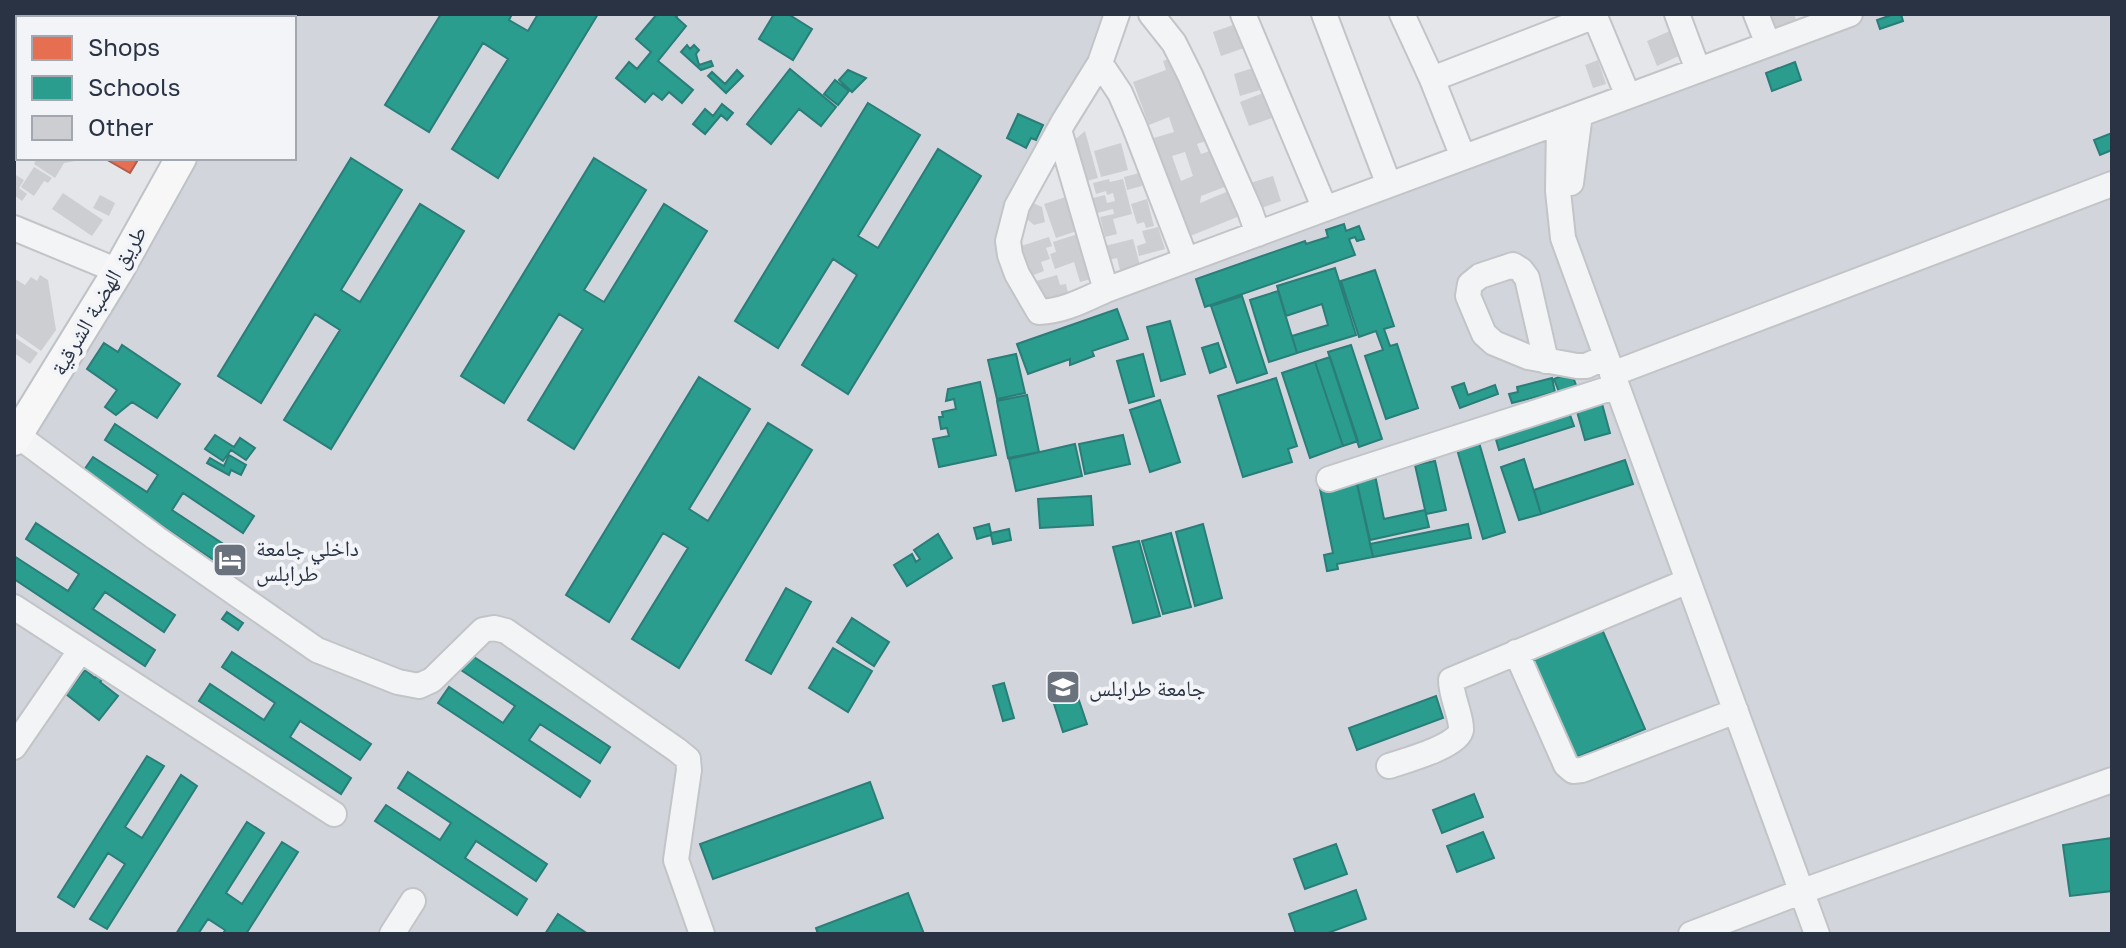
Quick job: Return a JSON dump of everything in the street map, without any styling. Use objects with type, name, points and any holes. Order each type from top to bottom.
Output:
[{"type":"main road","name":"طريق الهضبة الشرقية","points":[[16,438],[118,271],[180,160]]},
{"type":"street","points":[[1117,14],[1100,63],[1017,206],[1008,241],[1010,255],[1039,312],[1051,312],[1076,304],[1106,290],[1842,15]]},
{"type":"street","points":[[1151,14],[1174,43],[1190,75],[1258,234]]},
{"type":"street","points":[[1243,14],[1325,209]]},
{"type":"street","points":[[1324,14],[1389,185]]},
{"type":"street","points":[[1677,14],[1698,70]]},
{"type":"street","points":[[1756,14],[1768,44]]},
{"type":"street","points":[[1432,79],[1595,15],[1628,96]]},
{"type":"street","points":[[1411,17],[1463,157]]},
{"type":"street","points":[[1100,63],[1120,93],[1134,125],[1186,260]]},
{"type":"street","points":[[1569,118],[1570,187],[1580,285],[1817,934]]},
{"type":"street","points":[[1059,130],[1106,290]]},
{"type":"street","points":[[1329,479],[2112,184]]},
{"type":"street","points":[[14,228],[118,271]]},
{"type":"street","points":[[1546,361],[1612,372]]},
{"type":"street","points":[[16,438],[317,650],[398,682],[419,686],[432,680],[483,630],[494,628],[506,631],[677,750],[688,759],[689,770],[676,860],[702,934]]},
{"type":"street","points":[[1389,766],[1458,739],[1462,729],[1451,691],[1451,680],[1688,581]]},
{"type":"street","points":[[14,607],[334,814]]},
{"type":"street","points":[[14,747],[80,651]]},
{"type":"street","points":[[1516,652],[1566,765],[1573,771],[1736,711]]},
{"type":"street","points":[[1691,934],[2112,780]]},
{"type":"street","points":[[392,934],[413,901]]},
{"type":"shaded area","name":"جامعة طرابلس","points":[[1117,14],[1008,241],[1040,312],[1850,14],[2112,14],[2112,934],[14,934],[14,440],[180,160],[296,160],[296,16],[265,16]]},
{"type":"building: Shops","points":[[178,14],[182,16],[110,16]]},
{"type":"building: Shops","points":[[107,160],[138,160],[130,173]]},
{"type":"building: Schools","points":[[441,14],[512,14],[509,20],[528,31],[538,14],[598,14],[498,178],[452,149],[508,59],[483,43],[429,132],[385,105]]},
{"type":"building: Schools","points":[[657,14],[679,14],[676,17],[686,26],[658,61],[693,90],[682,103],[669,92],[662,100],[653,93],[645,102],[616,78],[629,62],[637,69],[651,52],[636,39]]},
{"type":"building: Schools","points":[[774,14],[788,14],[812,29],[793,60],[759,39]]},
{"type":"building: Schools","points":[[1901,14],[1903,21],[1880,29],[1877,20]]},
{"type":"building: Schools","points":[[687,45],[690,49],[694,45],[699,50],[696,54],[699,65],[711,61],[713,66],[701,70],[681,52]]},
{"type":"building: Schools","points":[[1795,62],[1801,80],[1772,91],[1766,73]]},
{"type":"building: Schools","points":[[790,69],[836,107],[821,126],[799,109],[771,144],[747,124]]},
{"type":"building: Schools","points":[[737,70],[743,76],[726,93],[708,76],[712,72],[725,84]]},
{"type":"building: Schools","points":[[848,70],[866,78],[852,92],[839,80]]},
{"type":"building: Schools","points":[[835,80],[849,91],[838,105],[824,94]]},
{"type":"building: Schools","points":[[868,103],[920,135],[858,236],[878,248],[938,149],[981,176],[848,394],[802,365],[857,275],[833,259],[778,348],[735,321]]},
{"type":"building: Schools","points":[[722,104],[733,113],[727,120],[721,115],[705,134],[693,124],[705,109],[713,116]]},
{"type":"building: Schools","points":[[1018,114],[1043,125],[1036,140],[1031,138],[1026,148],[1007,138]]},
{"type":"building: Schools","points":[[2112,133],[2112,150],[2100,155],[2094,140]]},
{"type":"building: Schools","points":[[351,158],[402,190],[341,290],[360,302],[420,204],[464,231],[331,449],[284,420],[340,330],[315,314],[261,403],[218,376]]},
{"type":"building: Schools","points":[[594,158],[646,190],[584,290],[604,302],[664,204],[707,231],[574,449],[528,420],[583,329],[559,314],[504,403],[461,376]]},
{"type":"building: Schools","points":[[1344,224],[1346,231],[1359,226],[1364,239],[1349,239],[1355,255],[1205,307],[1196,279],[1305,241],[1306,244],[1328,237],[1326,230]]},
{"type":"building: Schools","points":[[1335,268],[1356,335],[1297,353],[1292,336],[1328,325],[1322,304],[1286,316],[1277,286]]},
{"type":"building: Schools","points":[[1375,270],[1394,326],[1384,329],[1390,346],[1397,344],[1418,408],[1386,419],[1365,356],[1383,350],[1376,331],[1359,337],[1341,281]]},
{"type":"building: Schools","points":[[1278,291],[1297,353],[1269,362],[1250,300]]},
{"type":"building: Schools","points":[[1242,296],[1267,373],[1237,383],[1211,306]]},
{"type":"building: Schools","points":[[1117,309],[1128,339],[1092,351],[1094,356],[1070,365],[1070,359],[1028,374],[1017,344]]},
{"type":"building: Schools","points":[[1170,321],[1185,374],[1161,381],[1147,327]]},
{"type":"building: Schools","points":[[104,343],[118,352],[122,345],[180,384],[157,418],[132,402],[116,415],[105,407],[117,390],[87,369]]},
{"type":"building: Schools","points":[[1218,343],[1226,367],[1210,373],[1202,348]]},
{"type":"building: Schools","points":[[1351,345],[1382,439],[1359,447],[1328,352]]},
{"type":"building: Schools","points":[[1016,354],[1025,393],[997,399],[988,360]]},
{"type":"building: Schools","points":[[1143,354],[1154,396],[1129,403],[1117,361]]},
{"type":"building: Schools","points":[[1330,357],[1358,441],[1343,446],[1315,362]]},
{"type":"building: Schools","points":[[1315,362],[1343,446],[1310,458],[1282,373]]},
{"type":"building: Schools","points":[[1571,372],[1576,385],[1559,392],[1554,379]]},
{"type":"building: Schools","points":[[699,377],[750,409],[689,509],[708,521],[768,423],[812,450],[679,668],[632,639],[688,548],[663,533],[609,622],[566,595]]},
{"type":"building: Schools","points":[[1276,378],[1297,446],[1288,449],[1292,462],[1243,477],[1218,396]]},
{"type":"building: Schools","points":[[1552,378],[1555,392],[1512,403],[1509,394],[1518,392],[1517,387]]},
{"type":"building: Schools","points":[[980,382],[996,455],[939,467],[933,439],[949,436],[947,428],[941,429],[939,417],[943,417],[942,412],[956,409],[954,399],[946,401],[948,389]]},
{"type":"building: Schools","points":[[1464,383],[1468,395],[1495,385],[1498,394],[1460,408],[1452,387]]},
{"type":"building: Schools","points":[[1027,395],[1039,452],[1008,458],[997,401]]},
{"type":"building: Schools","points":[[1160,400],[1180,462],[1150,472],[1130,410]]},
{"type":"building: Schools","points":[[1601,400],[1610,433],[1585,440],[1576,408]]},
{"type":"building: Schools","points":[[1569,412],[1574,426],[1499,450],[1495,436]]},
{"type":"building: Schools","points":[[115,424],[254,516],[243,533],[183,493],[172,510],[234,551],[224,567],[82,473],[93,457],[147,492],[158,475],[105,440]]},
{"type":"building: Schools","points":[[215,435],[234,447],[240,438],[255,448],[246,460],[231,450],[223,461],[205,449]]},
{"type":"building: Schools","points":[[1123,435],[1130,464],[1085,474],[1079,444]]},
{"type":"building: Schools","points":[[1478,439],[1505,532],[1483,539],[1456,446]]},
{"type":"building: Schools","points":[[1075,444],[1082,476],[1016,491],[1009,459]]},
{"type":"building: Schools","points":[[229,455],[246,465],[241,475],[231,470],[229,475],[207,463],[210,458],[224,466]]},
{"type":"building: Schools","points":[[1524,459],[1541,514],[1519,520],[1501,467]]},
{"type":"building: Schools","points":[[1625,460],[1633,484],[1541,514],[1534,490]]},
{"type":"building: Schools","points":[[1435,461],[1446,510],[1426,514],[1415,465]]},
{"type":"building: Schools","points":[[1375,475],[1384,519],[1425,510],[1429,527],[1370,540],[1356,479]]},
{"type":"building: Schools","points":[[1356,479],[1373,557],[1337,564],[1338,569],[1327,571],[1324,555],[1333,553],[1319,484]]},
{"type":"building: Schools","points":[[1091,496],[1093,525],[1040,528],[1038,499]]},
{"type":"building: Schools","points":[[36,523],[175,615],[164,632],[105,592],[93,609],[155,650],[145,666],[14,579],[14,556],[68,591],[79,574],[26,539]]},
{"type":"building: Schools","points":[[989,524],[991,533],[1009,529],[1011,540],[993,544],[991,535],[977,539],[974,528]]},
{"type":"building: Schools","points":[[1203,524],[1222,598],[1195,606],[1176,532]]},
{"type":"building: Schools","points":[[1468,524],[1471,538],[1373,557],[1370,544]]},
{"type":"building: Schools","points":[[1171,533],[1191,607],[1163,614],[1142,541]]},
{"type":"building: Schools","points":[[938,534],[952,558],[907,586],[894,565],[912,554],[916,562],[920,559],[914,550]]},
{"type":"building: Schools","points":[[1139,541],[1160,616],[1133,623],[1113,547]]},
{"type":"building: Schools","points":[[786,588],[811,602],[771,674],[746,660]]},
{"type":"building: Schools","points":[[227,612],[243,623],[238,630],[222,619]]},
{"type":"building: Schools","points":[[852,618],[889,642],[874,666],[837,642]]},
{"type":"building: Schools","points":[[1601,627],[1645,729],[1570,760],[1527,659]]},
{"type":"building: Schools","points":[[833,648],[872,671],[848,712],[809,688]]},
{"type":"building: Schools","points":[[232,652],[371,744],[360,760],[300,721],[290,737],[351,778],[341,794],[199,701],[210,684],[264,720],[275,703],[222,667]]},
{"type":"building: Schools","points":[[471,655],[610,747],[600,763],[540,724],[529,740],[590,781],[580,797],[438,703],[449,687],[503,723],[515,706],[461,670]]},
{"type":"building: Schools","points":[[85,670],[95,678],[98,674],[104,678],[100,682],[118,696],[99,720],[66,694]]},
{"type":"building: Schools","points":[[1060,671],[1063,679],[1071,677],[1087,724],[1063,732],[1048,685],[1052,684],[1049,675]]},
{"type":"building: Schools","points":[[1004,683],[1014,718],[1003,721],[993,686]]},
{"type":"building: Schools","points":[[1436,696],[1443,718],[1357,750],[1349,728]]},
{"type":"building: Schools","points":[[147,756],[164,766],[125,827],[142,838],[181,775],[197,786],[107,929],[90,919],[125,864],[108,853],[74,907],[58,897]]},
{"type":"building: Schools","points":[[408,772],[547,864],[536,881],[476,841],[465,858],[527,899],[517,915],[375,821],[386,805],[440,840],[451,823],[398,788]]},
{"type":"building: Schools","points":[[870,782],[883,818],[713,879],[700,844]]},
{"type":"building: Schools","points":[[1474,794],[1483,817],[1442,833],[1433,810]]},
{"type":"building: Schools","points":[[247,822],[264,833],[226,893],[242,904],[282,842],[298,852],[246,934],[223,934],[225,930],[208,919],[198,934],[176,934]]},
{"type":"building: Schools","points":[[1483,832],[1494,858],[1457,872],[1447,846]]},
{"type":"building: Schools","points":[[2112,838],[2112,891],[2070,896],[2063,845]]},
{"type":"building: Schools","points":[[1336,844],[1347,874],[1305,889],[1294,859]]},
{"type":"building: Schools","points":[[1356,890],[1366,919],[1325,934],[1296,934],[1289,914]]},
{"type":"building: Schools","points":[[908,893],[924,934],[818,934],[816,928]]},
{"type":"building: Schools","points":[[558,914],[588,934],[545,934]]},
{"type":"building: Other","points":[[1763,14],[1794,14],[1797,22],[1770,32]]},
{"type":"building: Other","points":[[1236,24],[1244,48],[1221,56],[1213,32]]},
{"type":"building: Other","points":[[1670,31],[1681,55],[1657,66],[1647,41]]},
{"type":"building: Other","points":[[1175,57],[1206,141],[1197,144],[1201,154],[1213,150],[1227,186],[1201,196],[1200,203],[1231,190],[1242,215],[1183,239],[1147,140],[1174,132],[1169,117],[1149,125],[1133,82],[1166,70],[1163,61]],"holes":[[[1185,152],[1193,176],[1181,181],[1172,156]]]},
{"type":"building: Other","points":[[1598,60],[1606,84],[1593,88],[1585,65]]},
{"type":"building: Other","points":[[1253,68],[1260,90],[1240,96],[1234,74]]},
{"type":"building: Other","points":[[1263,93],[1272,118],[1249,126],[1240,102]]},
{"type":"building: Other","points":[[1085,131],[1098,178],[1083,182],[1071,143]]},
{"type":"building: Other","points":[[1121,143],[1128,170],[1101,177],[1094,151]]},
{"type":"building: Other","points":[[36,160],[75,160],[64,163],[55,178],[34,164]]},
{"type":"building: Other","points":[[34,167],[52,178],[48,183],[44,181],[34,196],[21,187]]},
{"type":"building: Other","points":[[1139,173],[1142,186],[1127,190],[1124,177]]},
{"type":"building: Other","points":[[14,174],[24,180],[19,188],[27,194],[22,201],[14,195]]},
{"type":"building: Other","points":[[1273,176],[1281,201],[1253,211],[1244,185]]},
{"type":"building: Other","points":[[1109,179],[1110,182],[1123,179],[1132,214],[1113,219],[1117,234],[1105,237],[1100,217],[1114,214],[1113,209],[1097,213],[1093,198],[1105,195],[1107,203],[1115,201],[1113,193],[1107,195],[1106,191],[1096,194],[1093,183]]},
{"type":"building: Other","points":[[63,193],[103,220],[92,236],[52,209]]},
{"type":"building: Other","points":[[100,195],[115,203],[109,216],[93,208]]},
{"type":"building: Other","points":[[1069,196],[1080,230],[1056,238],[1044,204]]},
{"type":"building: Other","points":[[1147,199],[1154,226],[1146,228],[1144,222],[1137,224],[1131,204]]},
{"type":"building: Other","points":[[1033,203],[1042,207],[1045,222],[1034,225],[1027,219]]},
{"type":"building: Other","points":[[1158,227],[1165,249],[1139,256],[1137,246],[1146,243],[1142,231]]},
{"type":"building: Other","points":[[1084,232],[1098,277],[1080,282],[1074,262],[1055,269],[1050,254],[1056,252],[1053,242]]},
{"type":"building: Other","points":[[1049,237],[1052,246],[1046,248],[1050,259],[1041,262],[1044,271],[1031,276],[1021,246]]},
{"type":"building: Other","points":[[1133,239],[1140,265],[1120,270],[1117,258],[1105,261],[1101,247]]},
{"type":"building: Other","points":[[40,275],[48,280],[56,330],[41,351],[14,332],[14,280],[25,285],[31,277],[37,281]]},
{"type":"building: Other","points":[[1057,275],[1060,285],[1066,284],[1070,301],[1040,309],[1033,282]]},
{"type":"building: Other","points":[[14,337],[38,353],[30,364],[14,353]]},
{"type":"place","name":"داخلي جامعة طرابلس","points":[[230,560]]},
{"type":"place","name":"جامعة طرابلس","points":[[1063,687]]}]
